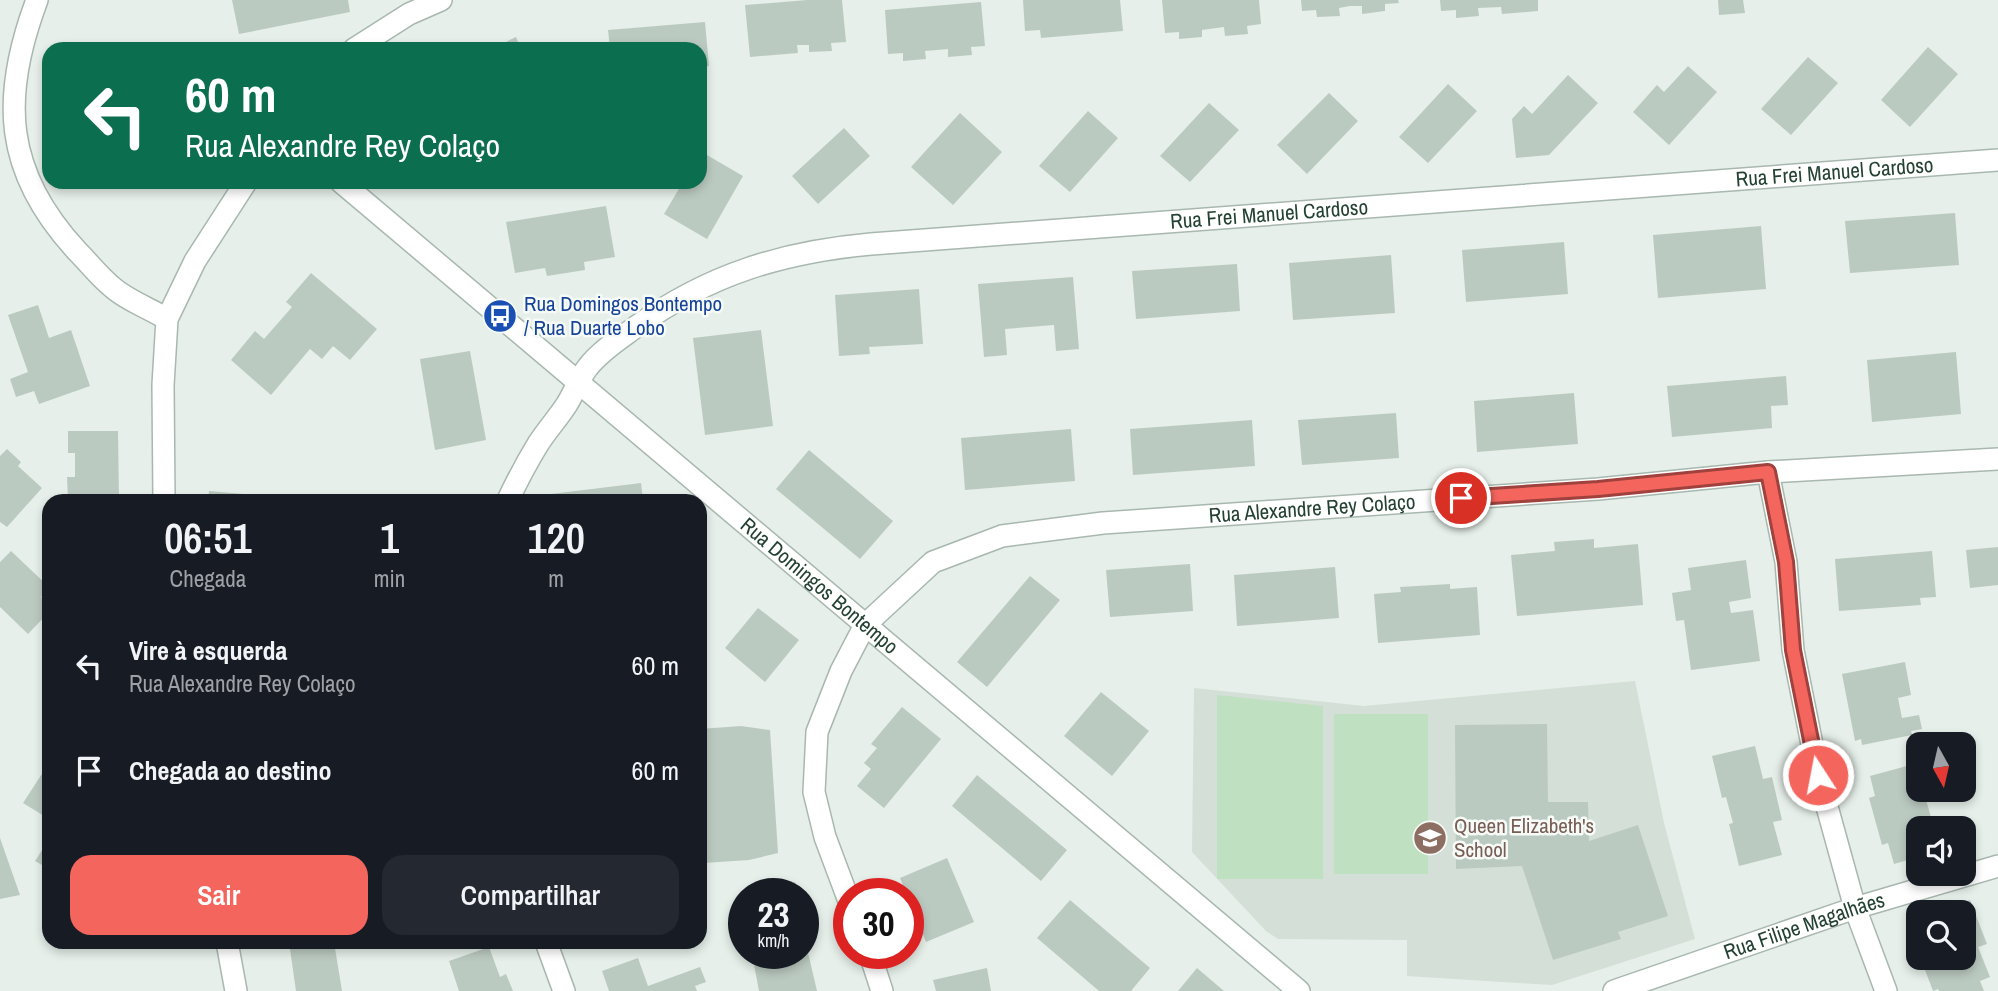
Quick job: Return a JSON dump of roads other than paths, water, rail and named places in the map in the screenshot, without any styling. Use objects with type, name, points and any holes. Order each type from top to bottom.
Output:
[{"type":"street","points":[[37,0],[22,32],[13,66],[9,107],[13,144],[28,184],[54,226],[111,287],[167,318]]},
{"type":"street","points":[[366,42],[441,0]]},
{"type":"street","name":"Rua Frei Manuel Cardoso","points":[[512,494],[539,443],[588,367],[621,337],[658,311],[697,289],[782,257],[826,248],[1998,159]]},
{"type":"street","points":[[164,494],[163,385],[167,318],[195,261],[241,189]]},
{"type":"street","name":"Rua Domingos Bontempo","points":[[349,189],[1299,991]]},
{"type":"street","name":"Rua Alexandre Rey Colaço","points":[[840,878],[825,837],[814,792],[817,732],[841,671],[865,625],[933,562],[1002,536],[1103,523],[1598,489],[1768,472],[1998,459]]},
{"type":"street","points":[[1768,472],[1786,562],[1793,650],[1818,775],[1855,908],[1886,991]]},
{"type":"street","name":"Rua Filipe Magalhães","points":[[1614,991],[1855,908],[1998,866]]},
{"type":"street","points":[[228,949],[236,991]]},
{"type":"street","points":[[549,949],[564,991]]},
{"type":"street","points":[[875,969],[882,991]]},
{"type":"place","name":"Rua Domingos Bontempo / Rua Duarte Lobo","points":[[500,316]]},
{"type":"place","name":"Queen Elizabeth's School","points":[[1430,838]]}]
